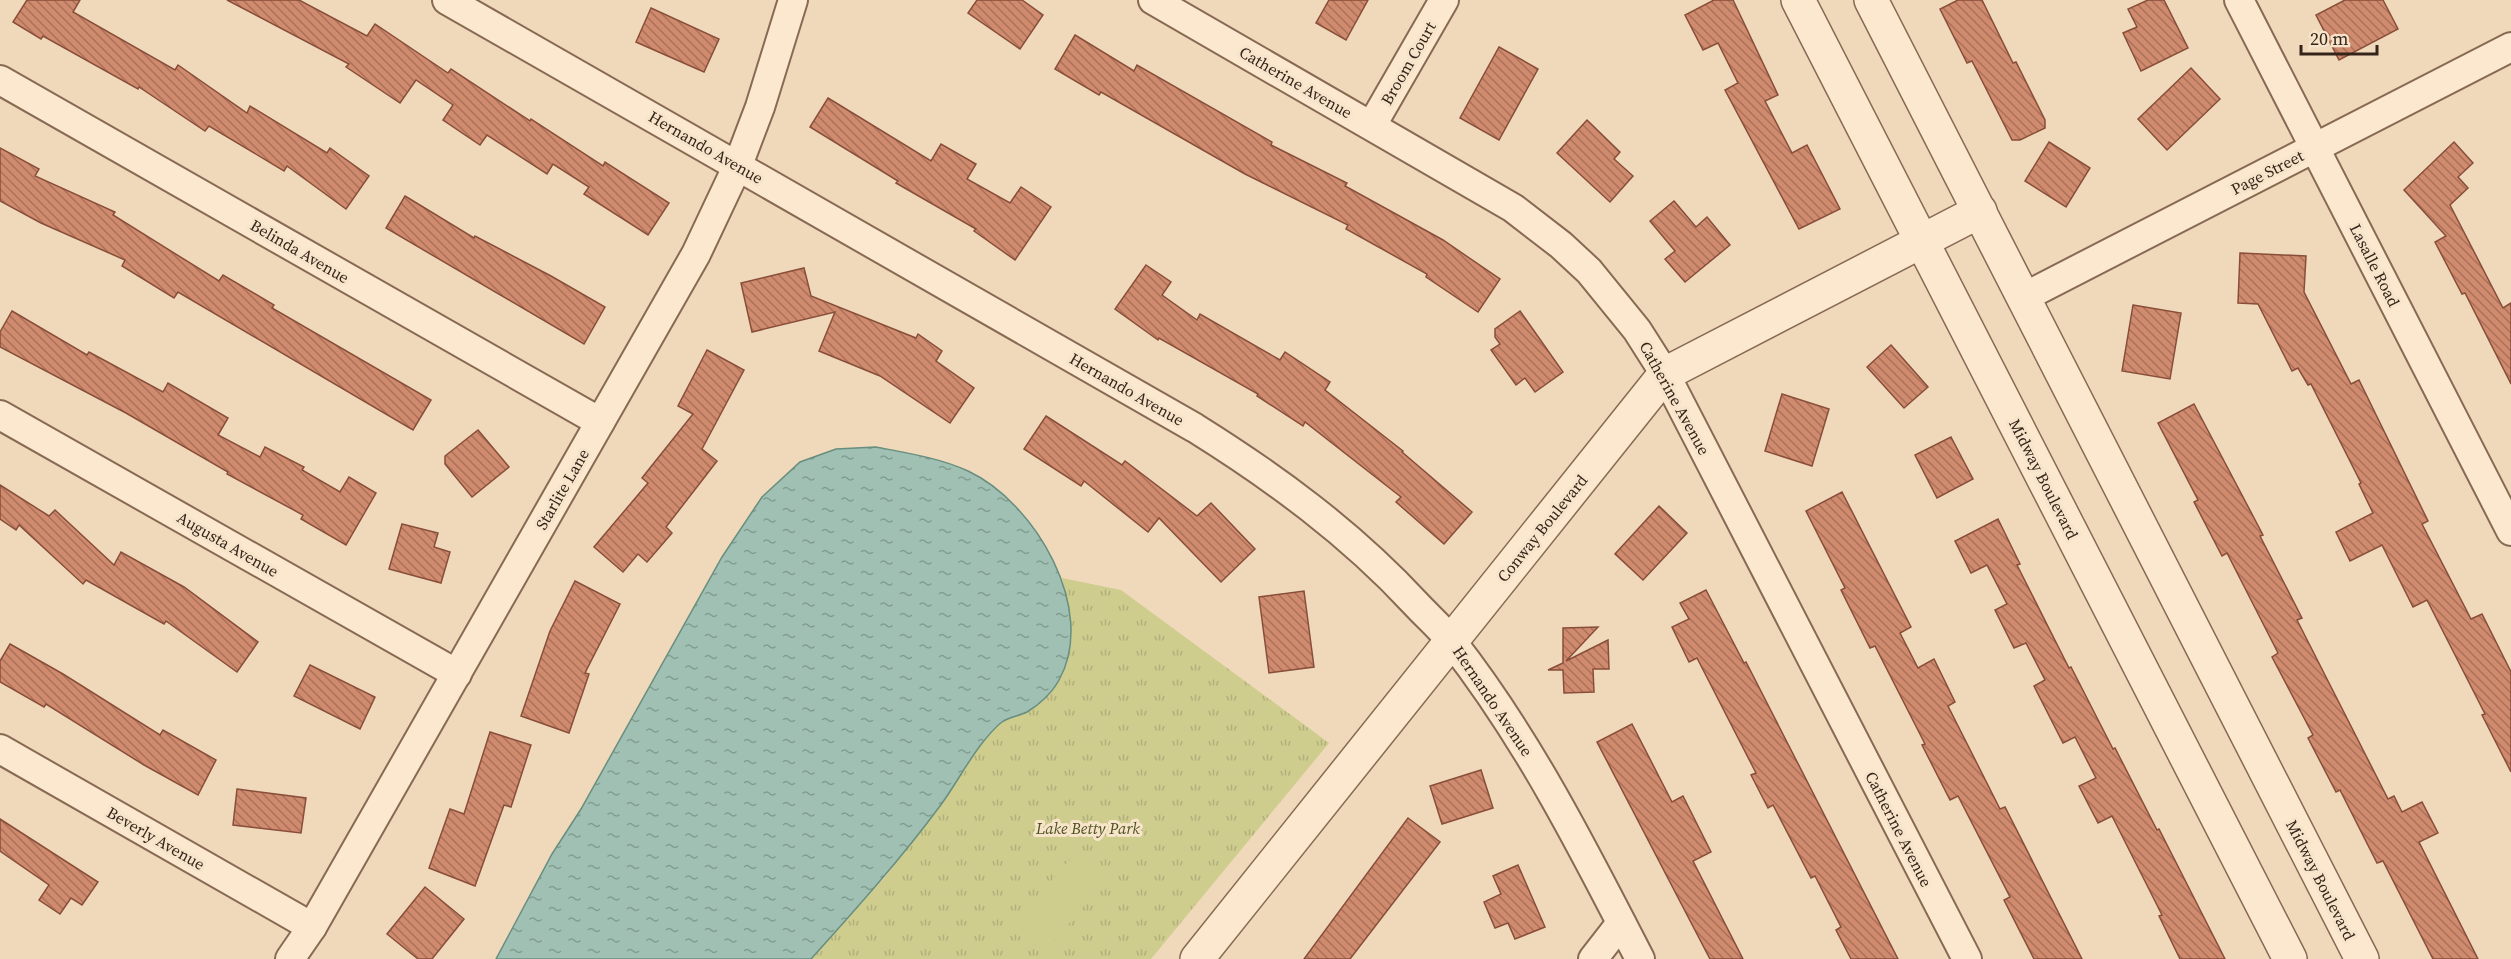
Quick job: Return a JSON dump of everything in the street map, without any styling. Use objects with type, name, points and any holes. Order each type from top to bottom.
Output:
[{"type":"street","name":"Hernando Avenue","points":[[447,0],[738,165],[1245,459],[1298,497],[1349,538],[1452,641],[1530,754],[1640,959]]},
{"type":"street","name":"Starlite Lane","points":[[290,959],[312,927],[696,254],[738,165],[760,106],[793,0]]},
{"type":"street","name":"Catherine Avenue","points":[[1153,0],[1513,208],[1561,245],[1614,299],[1665,374],[1967,959]]},
{"type":"street","name":"Broom Court","points":[[1372,125],[1444,0]]},
{"type":"street","name":"Midway Boulevard","points":[[1798,0],[2290,959]]},
{"type":"street","name":"Midway Boulevard","points":[[1871,0],[2362,959]]},
{"type":"street","name":"Lasalle Road","points":[[2239,0],[2511,531]]},
{"type":"street","name":"Page Street","points":[[2024,297],[2511,46]]},
{"type":"street","name":"Belinda Avenue","points":[[0,80],[600,422]]},
{"type":"street","name":"Conway Boulevard","points":[[1197,959],[1665,374],[1980,211]]},
{"type":"street","name":"Augusta Avenue","points":[[0,415],[457,674]]},
{"type":"street","name":"Beverly Avenue","points":[[0,749],[312,927]]},
{"type":"street","points":[[1593,959],[1621,923]]},
{"type":"green space","name":"Lake Betty Park","points":[[1062,578],[1121,590],[1329,743],[1151,959],[811,959],[885,877],[941,805],[981,744],[1001,722],[1027,712],[1059,680],[1069,648],[1070,615]]},
{"type":"green space","points":[[1071,858],[1102,884],[1043,955],[1011,929]]},
{"type":"water","points":[[876,447],[935,459],[968,471],[993,486],[1016,507],[1037,532],[1053,561],[1065,591],[1071,622],[1069,652],[1053,690],[1032,709],[999,724],[977,750],[940,806],[909,846],[811,959],[496,959],[552,854],[581,809],[722,557],[762,497],[800,462],[836,449]]},
{"type":"building","points":[[27,0],[80,0],[73,12],[175,70],[178,65],[247,113],[250,106],[327,153],[330,148],[369,176],[346,209],[287,166],[284,171],[209,126],[205,131],[139,87],[138,89],[43,36],[41,39],[13,22]]},
{"type":"building","points":[[227,0],[299,0],[367,36],[375,24],[448,73],[451,69],[603,166],[605,162],[669,203],[648,235],[584,194],[589,187],[553,164],[547,174],[487,135],[480,145],[443,120],[453,105],[416,80],[400,103],[346,67],[349,64]]},
{"type":"building","points":[[977,0],[1022,0],[1043,15],[1020,49],[968,13]]},
{"type":"building","points":[[1329,0],[1368,0],[1346,40],[1316,23]]},
{"type":"building","points":[[1714,0],[1733,0],[1778,95],[1765,101],[1792,153],[1807,145],[1840,209],[1799,229],[1725,90],[1738,83],[1718,43],[1703,50],[1685,15]]},
{"type":"building","points":[[1958,0],[1982,0],[2013,63],[2016,62],[2045,120],[2045,128],[2020,140],[2012,140],[1972,61],[1967,63],[1940,9]]},
{"type":"building","points":[[2148,0],[2164,0],[2188,48],[2141,71],[2123,33],[2137,27],[2128,9]]},
{"type":"building","points":[[2345,0],[2383,0],[2398,29],[2339,60],[2316,15]]},
{"type":"building","points":[[651,8],[719,39],[704,72],[636,42]]},
{"type":"building","points":[[1075,35],[1134,71],[1137,65],[1272,142],[1271,145],[1347,183],[1345,186],[1443,240],[1500,279],[1478,312],[1426,277],[1427,274],[1346,229],[1348,225],[1245,174],[1101,92],[1099,95],[1055,69]]},
{"type":"building","points":[[1499,47],[1538,69],[1499,140],[1460,118]]},
{"type":"building","points":[[2191,68],[2220,99],[2167,150],[2138,119]]},
{"type":"building","points":[[828,98],[931,161],[941,144],[976,164],[967,179],[1010,203],[1021,187],[1051,207],[1015,260],[974,231],[976,229],[896,183],[898,181],[810,127]]},
{"type":"building","points":[[1587,120],[1620,152],[1614,159],[1633,176],[1610,202],[1557,153]]},
{"type":"building","points":[[2049,142],[2090,168],[2066,207],[2025,181]]},
{"type":"building","points":[[2454,142],[2473,163],[2458,177],[2468,188],[2450,205],[2503,308],[2511,303],[2511,384],[2465,293],[2462,294],[2435,242],[2446,236],[2404,190]]},
{"type":"building","points":[[0,148],[39,169],[35,176],[115,212],[113,215],[219,281],[223,275],[274,305],[272,308],[431,400],[413,430],[178,292],[174,298],[122,266],[125,260],[41,223],[0,201]]},
{"type":"building","points":[[405,196],[474,238],[475,236],[551,276],[605,307],[584,344],[386,228]]},
{"type":"building","points":[[1674,201],[1696,227],[1707,217],[1730,245],[1685,282],[1665,259],[1675,251],[1650,221]]},
{"type":"building","points":[[2240,253],[2306,256],[2304,292],[2351,384],[2359,380],[2428,521],[2422,524],[2471,619],[2482,614],[2511,672],[2511,772],[2482,715],[2485,714],[2427,600],[2413,607],[2382,545],[2350,561],[2336,532],[2373,513],[2359,484],[2361,483],[2311,384],[2308,385],[2298,368],[2292,371],[2258,304],[2238,303]]},
{"type":"building","points":[[1146,265],[1171,282],[1162,295],[1197,320],[1200,314],[1280,360],[1285,352],[1330,382],[1325,390],[1403,451],[1472,512],[1444,544],[1396,502],[1401,497],[1305,422],[1303,426],[1257,396],[1258,394],[1159,338],[1158,340],[1115,309]]},
{"type":"building","points":[[804,268],[811,296],[916,338],[918,334],[942,351],[936,361],[974,388],[950,423],[880,376],[819,351],[835,312],[752,332],[741,283]]},
{"type":"building","points":[[2133,305],[2181,313],[2170,379],[2122,371]]},
{"type":"building","points":[[12,311],[87,355],[89,352],[163,392],[168,383],[228,418],[218,435],[260,457],[265,447],[304,467],[302,470],[340,492],[349,477],[376,493],[346,545],[301,519],[303,515],[227,474],[228,472],[126,413],[0,347],[0,332]]},
{"type":"building","points":[[1520,311],[1563,372],[1535,392],[1525,378],[1516,385],[1491,350],[1500,344],[1495,337],[1495,329]]},
{"type":"building","points":[[1891,345],[1928,387],[1904,408],[1867,367]]},
{"type":"building","points":[[707,350],[744,370],[702,449],[717,461],[666,527],[672,533],[647,562],[638,554],[623,572],[594,547],[648,483],[642,478],[693,414],[678,406]]},
{"type":"building","points":[[1782,394],[1829,409],[1812,466],[1765,451]]},
{"type":"building","points":[[2194,404],[2263,535],[2260,536],[2302,618],[2297,620],[2388,799],[2394,796],[2402,812],[2422,802],[2438,833],[2419,842],[2478,959],[2433,959],[2383,861],[2377,863],[2340,790],[2336,792],[2308,738],[2313,735],[2272,657],[2278,653],[2227,553],[2222,556],[2194,502],[2198,500],[2158,423]]},
{"type":"building","points":[[1046,416],[1122,465],[1125,461],[1197,516],[1211,503],[1255,549],[1221,582],[1159,518],[1148,532],[1084,481],[1081,486],[1024,449]]},
{"type":"building","points":[[478,430],[509,467],[472,497],[445,464],[445,456]]},
{"type":"building","points":[[1951,437],[1973,479],[1937,498],[1915,455]]},
{"type":"building","points":[[0,485],[49,516],[55,510],[114,565],[121,552],[184,587],[258,642],[237,672],[166,621],[164,624],[86,580],[83,584],[19,525],[16,530],[0,519]]},
{"type":"building","points":[[1842,492],[1911,627],[1900,633],[1918,668],[1934,659],[1955,702],[1948,706],[2000,809],[2005,807],[2082,959],[2034,959],[2004,900],[2010,897],[1958,796],[1950,800],[1922,745],[1925,744],[1875,646],[1870,648],[1841,590],[1845,588],[1806,511]]},
{"type":"building","points":[[1659,506],[1687,533],[1643,580],[1615,554]]},
{"type":"building","points":[[1998,519],[2020,564],[2017,565],[2069,668],[2071,667],[2113,749],[2115,748],[2157,830],[2159,829],[2225,959],[2180,959],[2159,916],[2162,915],[2112,816],[2098,823],[2079,786],[2096,778],[2075,737],[2063,743],[2034,686],[2045,680],[2026,643],[2014,648],[1995,610],[2007,604],[1987,565],[1971,573],[1955,541]]},
{"type":"building","points":[[402,524],[438,533],[434,547],[450,552],[441,583],[389,569]]},
{"type":"building","points":[[575,581],[620,604],[585,673],[589,674],[569,733],[521,716],[550,631]]},
{"type":"building","points":[[1706,590],[1744,663],[1746,662],[1898,959],[1851,959],[1836,930],[1841,927],[1815,876],[1811,878],[1773,805],[1768,808],[1751,775],[1756,773],[1697,658],[1689,662],[1672,627],[1689,619],[1680,603]]},
{"type":"building","points":[[1304,591],[1314,667],[1269,673],[1259,597]]},
{"type":"building","points":[[1598,627],[1566,661],[1608,640],[1609,669],[1593,669],[1594,692],[1564,693],[1563,670],[1548,670],[1563,663],[1563,628]]},
{"type":"building","points":[[10,644],[63,674],[160,735],[163,730],[216,760],[198,795],[144,765],[46,704],[44,707],[0,682],[0,661]]},
{"type":"building","points":[[310,665],[375,697],[360,729],[294,696]]},
{"type":"building","points":[[1632,724],[1672,802],[1683,796],[1711,852],[1693,861],[1743,959],[1710,959],[1597,742]]},
{"type":"building","points":[[490,732],[531,745],[511,807],[504,805],[475,886],[429,868],[450,809],[464,814]]},
{"type":"building","points":[[1481,770],[1493,808],[1442,824],[1430,786]]},
{"type":"building","points":[[237,789],[306,798],[301,833],[233,825]]},
{"type":"building","points":[[1408,818],[1440,842],[1350,959],[1304,959]]},
{"type":"building","points":[[0,819],[98,882],[82,905],[71,898],[60,914],[39,900],[49,885],[0,851]]},
{"type":"building","points":[[1518,865],[1545,927],[1515,939],[1508,923],[1495,928],[1484,902],[1501,894],[1493,876]]},
{"type":"building","points":[[425,887],[464,919],[432,959],[418,959],[387,934]]}]
